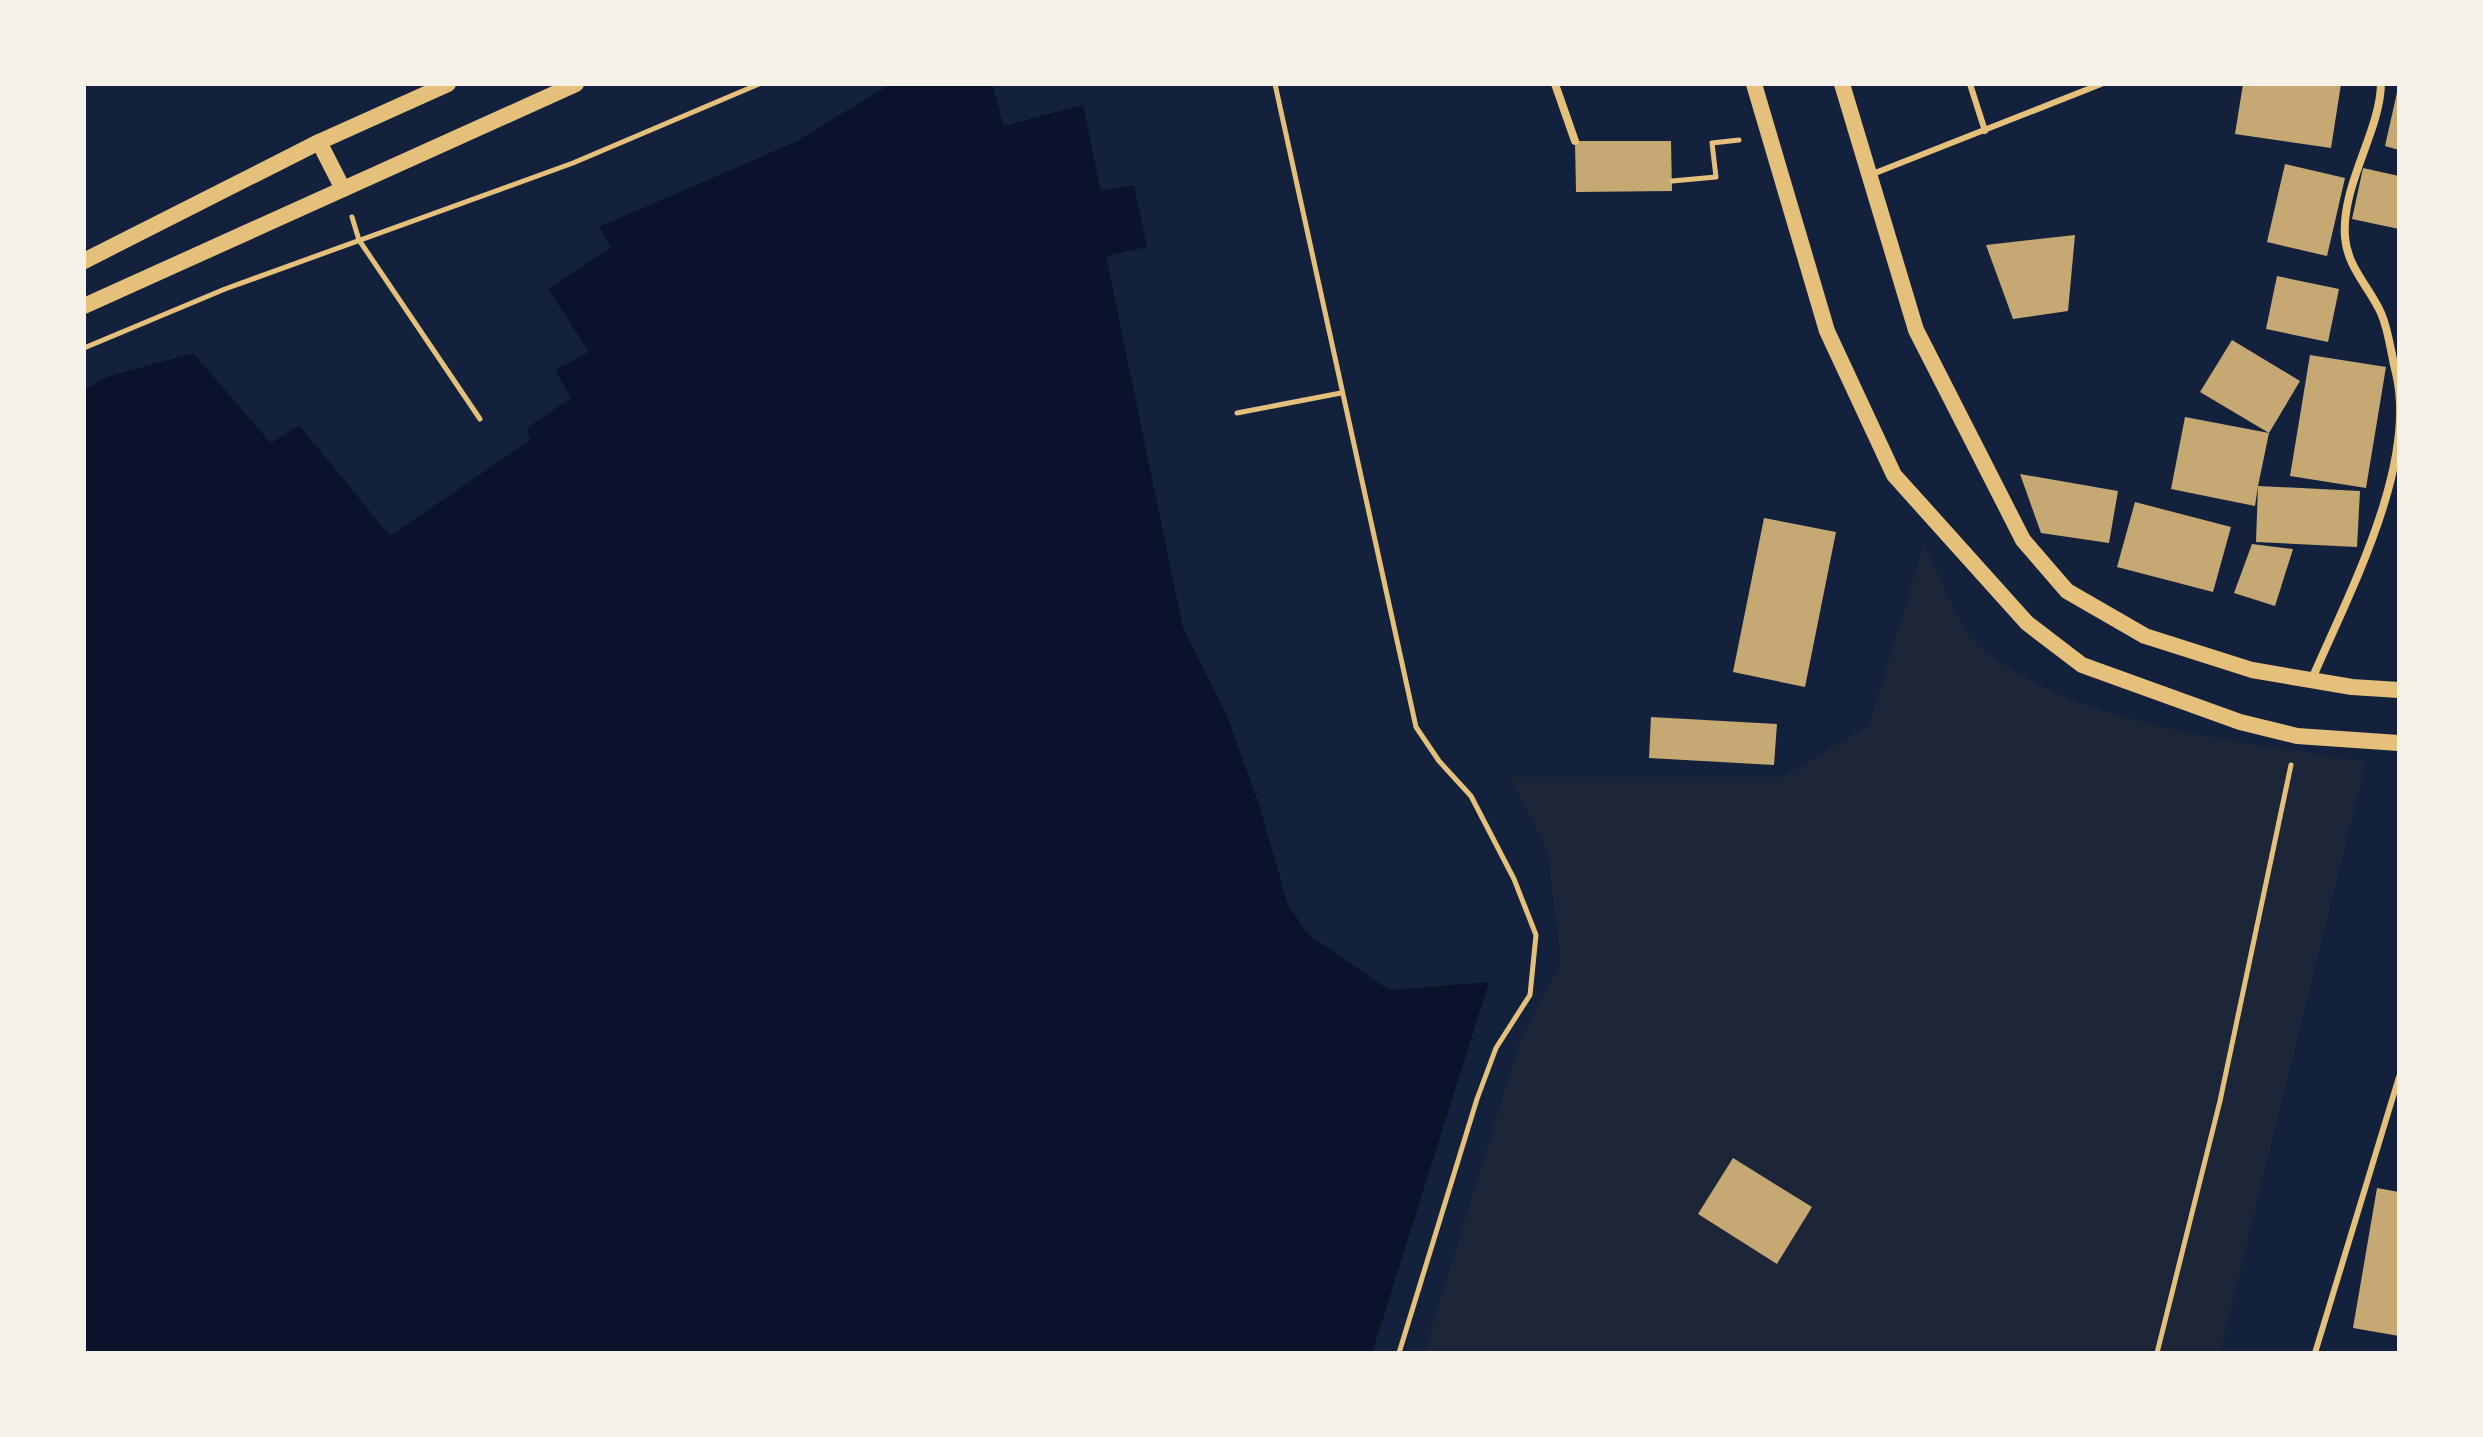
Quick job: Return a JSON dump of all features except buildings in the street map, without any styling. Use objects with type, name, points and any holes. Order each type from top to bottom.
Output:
[{"type":"main road","points":[[84,261],[319,142],[448,84]]},
{"type":"main road","points":[[84,306],[576,84]]},
{"type":"main road","points":[[1754,84],[1827,331],[1894,475],[2027,623],[2082,665],[2240,722],[2297,736],[2399,743]]},
{"type":"main road","points":[[1842,84],[1916,330],[2023,540],[2067,591],[2145,636],[2252,670],[2399,690]]},
{"type":"main road","points":[[319,142],[343,189]]},
{"type":"street","points":[[1555,84],[1575,141]]},
{"type":"street","points":[[2311,680],[2381,518],[2398,442],[2398,380],[2382,315],[2350,261],[2344,237],[2350,192],[2381,84]]},
{"type":"lane","points":[[1970,84],[1985,131]]},
{"type":"lane","points":[[1870,175],[2101,84]]},
{"type":"lane","points":[[2315,1353],[2399,1077]]},
{"type":"path","points":[[84,348],[225,289],[573,163],[759,84]]},
{"type":"path","points":[[1275,84],[1416,727],[1439,761],[1471,796],[1514,879],[1536,935],[1530,995],[1496,1048],[1477,1099],[1399,1353]]},
{"type":"path","points":[[1672,181],[1716,177],[1712,143]]},
{"type":"path","points":[[359,240],[480,419]]},
{"type":"path","points":[[1237,413],[1341,393]]},
{"type":"path","points":[[2157,1353],[2220,1101],[2297,736]]},
{"type":"shaded area","points":[[891,84],[992,84],[1004,126],[1083,105],[1101,191],[1134,185],[1147,247],[1106,256],[1183,628],[1227,716],[1259,804],[1288,905],[1308,934],[1389,990],[1489,982],[1372,1353],[84,1353],[84,390],[107,377],[193,353],[271,443],[299,425],[390,536],[530,440],[527,428],[571,398],[555,370],[589,352],[548,289],[611,247],[599,227],[795,142]]},
{"type":"shaded area","points":[[1924,543],[1954,610],[1974,641],[2013,670],[2057,694],[2159,726],[2366,762],[2220,1353],[1424,1353],[1519,1044],[1561,962],[1547,850],[1510,777],[1783,777],[1869,725]]}]
